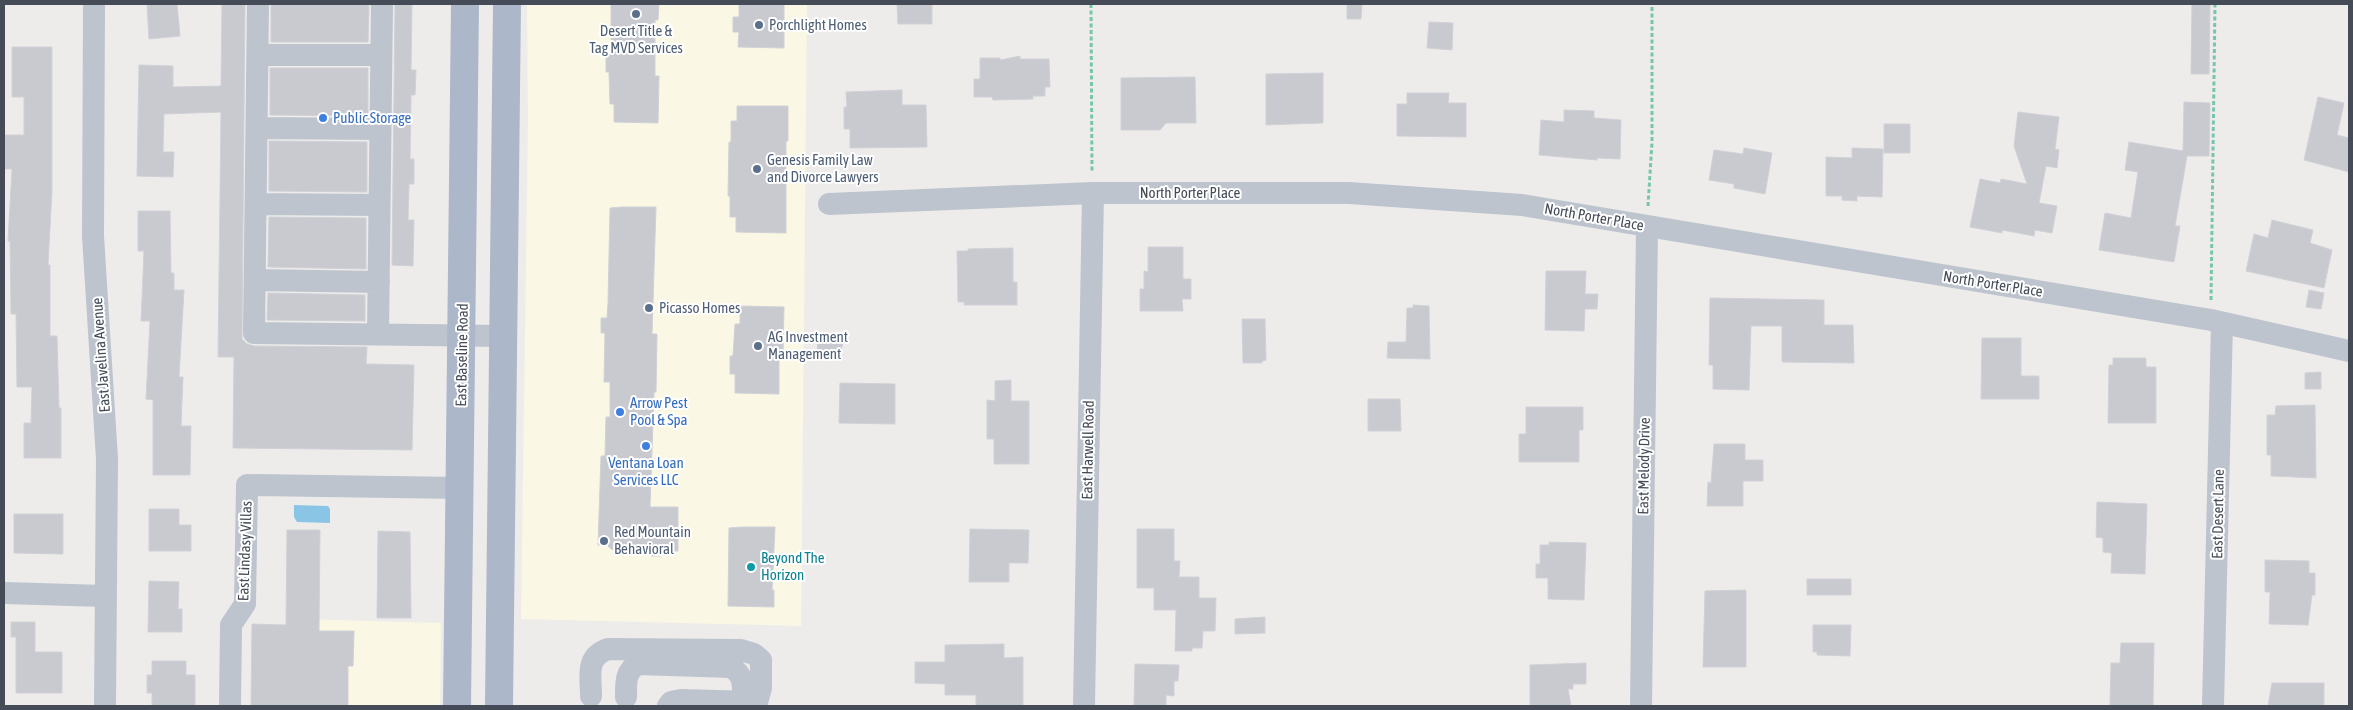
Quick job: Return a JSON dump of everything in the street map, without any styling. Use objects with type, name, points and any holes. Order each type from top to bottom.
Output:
[{"type":"main road","name":"East Baseline Road","points":[[457,706],[463,335],[465,4]]},
{"type":"main road","points":[[499,706],[506,4]]},
{"type":"street","name":"East Javelina Avenue","points":[[94,4],[93,236],[107,458],[105,706]]},
{"type":"street","points":[[258,4],[254,333],[503,336]]},
{"type":"street","points":[[378,334],[382,4]]},
{"type":"street","points":[[258,55],[381,55]]},
{"type":"street","points":[[257,128],[380,129]]},
{"type":"street","name":"North Porter Place","points":[[828,204],[1093,193],[1350,193],[1522,205],[2216,322],[2349,351]]},
{"type":"street","name":"East Harwell Road","points":[[1084,706],[1093,193]]},
{"type":"street","points":[[256,204],[380,205]]},
{"type":"street","name":"East Melody Drive","points":[[1641,706],[1647,226]]},
{"type":"street","points":[[255,280],[379,282]]},
{"type":"street","name":"East Desert Lane","points":[[2213,706],[2216,322]]},
{"type":"street","name":"East Lindasy Villas","points":[[230,706],[231,625],[245,604],[247,485],[460,488]]},
{"type":"street","points":[[4,593],[105,596]]},
{"type":"street","points":[[591,696],[591,663],[598,652],[608,649],[740,650],[754,654],[761,660],[761,688],[752,703]]},
{"type":"street","points":[[626,697],[626,676],[638,664],[731,667],[739,672],[752,703]]},
{"type":"street","points":[[668,706],[671,702],[681,700],[752,703]]},
{"type":"path","points":[[1091,4],[1093,193]]},
{"type":"path","points":[[1647,226],[1652,142],[1652,4]]},
{"type":"path","points":[[2215,4],[2216,322]]},
{"type":"shaded area","points":[[527,4],[807,4],[801,626],[521,619],[528,121]]},
{"type":"shaded area","points":[[299,619],[441,623],[440,706],[298,706]]},
{"type":"water","points":[[294,505],[328,506],[330,509],[330,523],[297,522],[294,517]]},
{"type":"building","points":[[147,4],[177,4],[180,36],[149,39]]},
{"type":"building","points":[[222,4],[245,4],[242,339],[247,344],[254,346],[367,347],[366,364],[414,365],[412,450],[233,448],[234,357],[218,357],[221,112],[164,114],[163,152],[174,152],[173,177],[137,176],[139,65],[173,66],[173,87],[221,86]]},
{"type":"building","points":[[271,4],[369,4],[368,42],[271,42]]},
{"type":"building","points":[[395,4],[412,4],[411,70],[416,70],[415,95],[411,95],[410,159],[414,159],[414,184],[409,184],[408,220],[414,220],[413,266],[392,265]]},
{"type":"building","points":[[611,4],[659,4],[658,20],[655,20],[655,76],[659,76],[658,123],[614,122],[614,104],[610,104],[609,72],[606,72],[606,54],[611,54]]},
{"type":"building","name":"Porchlight Homes","points":[[739,4],[784,4],[784,48],[738,47],[739,32],[733,32],[733,17],[739,17]]},
{"type":"building","points":[[897,4],[932,4],[932,24],[898,24]]},
{"type":"building","points":[[1347,4],[1362,4],[1361,19],[1347,19]]},
{"type":"building","points":[[2192,4],[2210,4],[2209,74],[2191,74]]},
{"type":"building","points":[[1429,22],[1453,23],[1452,50],[1427,48]]},
{"type":"building","points":[[12,47],[52,47],[52,191],[48,265],[50,265],[50,336],[57,336],[59,408],[61,408],[61,458],[24,458],[24,423],[31,423],[32,387],[17,387],[16,314],[11,314],[10,241],[8,241],[12,169],[4,169],[4,135],[24,135],[24,97],[12,97]]},
{"type":"building","points":[[1020,56],[1020,59],[1049,59],[1050,87],[1045,87],[1045,96],[1033,96],[1033,99],[993,100],[992,97],[974,97],[974,79],[980,79],[980,58],[1000,58],[1000,60]]},
{"type":"building","points":[[270,68],[368,68],[368,116],[270,115]]},
{"type":"building","points":[[1323,73],[1323,123],[1266,125],[1266,74]]},
{"type":"building","points":[[1195,77],[1196,123],[1166,123],[1160,130],[1121,130],[1121,78]]},
{"type":"building","points":[[902,90],[902,105],[926,105],[927,147],[850,148],[850,129],[844,129],[844,107],[847,107],[846,92]]},
{"type":"building","points":[[1407,93],[1449,93],[1448,103],[1466,103],[1466,137],[1397,136],[1397,104],[1407,104]]},
{"type":"building","points":[[2318,97],[2344,103],[2337,135],[2349,138],[2349,172],[2304,160]]},
{"type":"building","points":[[2184,102],[2210,103],[2209,156],[2187,156],[2175,226],[2180,226],[2174,262],[2099,250],[2105,213],[2131,218],[2138,172],[2125,170],[2129,142],[2183,151]]},
{"type":"building","name":"Genesis Family Law and Divorce Lawyers","points":[[737,106],[788,106],[786,233],[736,232],[736,217],[730,217],[730,196],[728,196],[729,142],[731,142],[731,121],[737,121]]},
{"type":"building","points":[[1564,110],[1594,111],[1594,118],[1621,120],[1620,159],[1597,158],[1597,160],[1539,155],[1541,120],[1564,122]]},
{"type":"building","points":[[2018,112],[2059,117],[2055,149],[2059,150],[2057,168],[2046,166],[2039,203],[2057,206],[2052,233],[2035,230],[2034,236],[1970,227],[1980,179],[2000,183],[2001,179],[2027,184],[2014,146]]},
{"type":"building","points":[[1884,124],[1910,124],[1910,153],[1884,153]]},
{"type":"building","points":[[269,141],[367,142],[367,192],[269,191]]},
{"type":"building","points":[[1744,148],[1772,153],[1765,194],[1734,188],[1734,184],[1709,180],[1714,150],[1743,154]]},
{"type":"building","points":[[1852,148],[1883,149],[1882,197],[1857,196],[1857,201],[1842,200],[1842,196],[1826,196],[1826,157],[1852,158]]},
{"type":"building","points":[[656,207],[652,334],[657,334],[656,392],[654,392],[650,507],[678,507],[678,551],[669,551],[660,556],[652,556],[645,551],[620,552],[611,549],[607,545],[598,545],[601,456],[605,456],[606,417],[610,417],[610,382],[604,382],[605,333],[601,333],[601,318],[607,318],[610,208]]},
{"type":"building","points":[[138,211],[170,211],[171,273],[174,273],[174,290],[184,290],[179,377],[183,377],[181,426],[191,426],[190,475],[153,475],[153,400],[146,399],[150,321],[141,321],[144,251],[138,251]]},
{"type":"building","points":[[269,217],[366,218],[366,269],[268,267]]},
{"type":"building","points":[[2272,220],[2313,230],[2310,243],[2332,250],[2324,288],[2246,271],[2254,234],[2268,238]]},
{"type":"building","points":[[1148,247],[1183,247],[1183,279],[1191,279],[1191,299],[1182,299],[1183,311],[1140,311],[1140,289],[1144,289],[1144,271],[1148,272]]},
{"type":"building","points":[[1013,248],[1013,282],[1017,282],[1017,305],[964,305],[964,302],[958,302],[957,251]]},
{"type":"building","points":[[1546,271],[1586,271],[1585,294],[1598,294],[1597,309],[1585,309],[1584,331],[1545,330]]},
{"type":"building","points":[[2309,290],[2324,293],[2321,309],[2306,307]]},
{"type":"building","points":[[268,293],[365,295],[365,321],[267,320]]},
{"type":"building","points":[[1710,298],[1824,300],[1824,325],[1853,325],[1854,363],[1782,362],[1782,326],[1751,326],[1749,390],[1713,389],[1713,365],[1709,365]]},
{"type":"building","points":[[1413,305],[1429,306],[1430,359],[1387,358],[1388,342],[1406,342],[1407,308],[1413,308]]},
{"type":"building","name":"AG Investment Management","points":[[740,306],[784,307],[783,353],[779,353],[779,394],[735,393],[735,374],[730,374],[730,356],[733,356],[735,324],[740,324]]},
{"type":"building","points":[[1242,319],[1265,319],[1266,360],[1262,361],[1262,363],[1243,363]]},
{"type":"building","points":[[817,334],[845,335],[839,358],[818,358]]},
{"type":"building","points":[[1982,338],[2021,338],[2021,376],[2039,376],[2039,399],[1981,399]]},
{"type":"building","points":[[2113,358],[2146,358],[2146,367],[2156,367],[2156,423],[2108,423],[2109,365],[2113,365]]},
{"type":"building","points":[[2321,372],[2321,389],[2305,389],[2305,373]]},
{"type":"building","points":[[1011,380],[1011,401],[1029,401],[1029,464],[994,464],[994,439],[987,439],[987,400],[995,401],[995,381]]},
{"type":"building","points":[[840,383],[895,384],[895,424],[839,423]]},
{"type":"building","points":[[1368,399],[1400,399],[1401,431],[1368,431]]},
{"type":"building","points":[[2315,405],[2316,478],[2271,476],[2271,455],[2267,455],[2267,415],[2275,415],[2276,406]]},
{"type":"building","points":[[1526,407],[1583,407],[1583,430],[1579,430],[1579,462],[1519,462],[1519,434],[1526,434]]},
{"type":"building","points":[[1714,444],[1745,444],[1745,460],[1763,460],[1763,481],[1743,481],[1743,506],[1707,506],[1708,482],[1711,483]]},
{"type":"building","points":[[2097,502],[2147,504],[2145,574],[2111,573],[2112,553],[2103,552],[2103,538],[2096,537]]},
{"type":"building","points":[[149,509],[179,509],[179,525],[191,525],[191,551],[149,551]]},
{"type":"building","points":[[14,514],[63,514],[63,554],[14,553]]},
{"type":"building","name":"Beyond The Horizon","points":[[775,527],[772,590],[774,590],[774,607],[728,606],[729,528]]},
{"type":"building","points":[[970,529],[1029,530],[1028,563],[1009,563],[1009,582],[969,582]]},
{"type":"building","points":[[1137,529],[1174,529],[1174,561],[1180,561],[1179,577],[1199,577],[1199,598],[1216,598],[1215,631],[1203,631],[1202,648],[1192,648],[1192,651],[1175,651],[1176,610],[1154,610],[1154,588],[1137,588]]},
{"type":"building","points":[[287,530],[320,530],[319,631],[354,631],[353,666],[348,666],[348,706],[251,706],[252,624],[286,625]]},
{"type":"building","points":[[378,531],[410,532],[411,618],[377,618]]},
{"type":"building","points":[[1549,542],[1586,543],[1584,600],[1548,599],[1548,578],[1536,578],[1536,564],[1540,564],[1540,545],[1549,545]]},
{"type":"building","points":[[2265,560],[2309,561],[2309,573],[2315,573],[2315,595],[2312,595],[2308,625],[2269,624],[2270,592],[2265,592]]},
{"type":"building","points":[[1807,579],[1851,579],[1851,595],[1807,595]]},
{"type":"building","points":[[149,581],[179,582],[178,609],[182,609],[182,632],[148,632]]},
{"type":"building","points":[[1746,590],[1746,667],[1703,667],[1705,591]]},
{"type":"building","points":[[1265,617],[1265,633],[1235,634],[1235,619]]},
{"type":"building","points":[[11,622],[35,622],[35,652],[62,652],[62,693],[16,693],[16,637],[11,637]]},
{"type":"building","points":[[1813,625],[1851,625],[1850,656],[1817,655],[1817,652],[1813,652]]},
{"type":"building","points":[[2121,643],[2154,643],[2153,706],[2110,706],[2111,663],[2120,663]]},
{"type":"building","points":[[1004,644],[1004,658],[1023,657],[1023,706],[976,706],[976,695],[945,695],[945,684],[915,683],[915,662],[945,662],[945,645]]},
{"type":"building","points":[[152,661],[186,661],[186,675],[195,675],[195,706],[152,706],[152,693],[147,693],[147,675],[152,675]]},
{"type":"building","points":[[1586,663],[1586,684],[1573,684],[1573,689],[1568,689],[1571,706],[1530,706],[1530,665]]},
{"type":"building","points":[[1135,664],[1179,665],[1178,681],[1174,681],[1174,696],[1166,695],[1166,706],[1134,706]]},
{"type":"building","points":[[2272,683],[2324,683],[2324,706],[2268,706]]},
{"type":"place","name":"Desert Title & Tag MVD Services","points":[[636,14]]},
{"type":"place","name":"Porchlight Homes","points":[[759,25]]},
{"type":"place","name":"Public Storage","points":[[323,118]]},
{"type":"place","name":"Genesis Family Law and Divorce Lawyers","points":[[757,169]]},
{"type":"place","name":"Picasso Homes","points":[[649,308]]},
{"type":"place","name":"AG Investment Management","points":[[758,346]]},
{"type":"place","name":"Arrow Pest Pool & Spa","points":[[620,412]]},
{"type":"place","name":"Ventana Loan Services LLC","points":[[646,446]]},
{"type":"place","name":"Red Mountain Behavioral","points":[[604,541]]},
{"type":"place","name":"Beyond The Horizon","points":[[751,567]]}]
